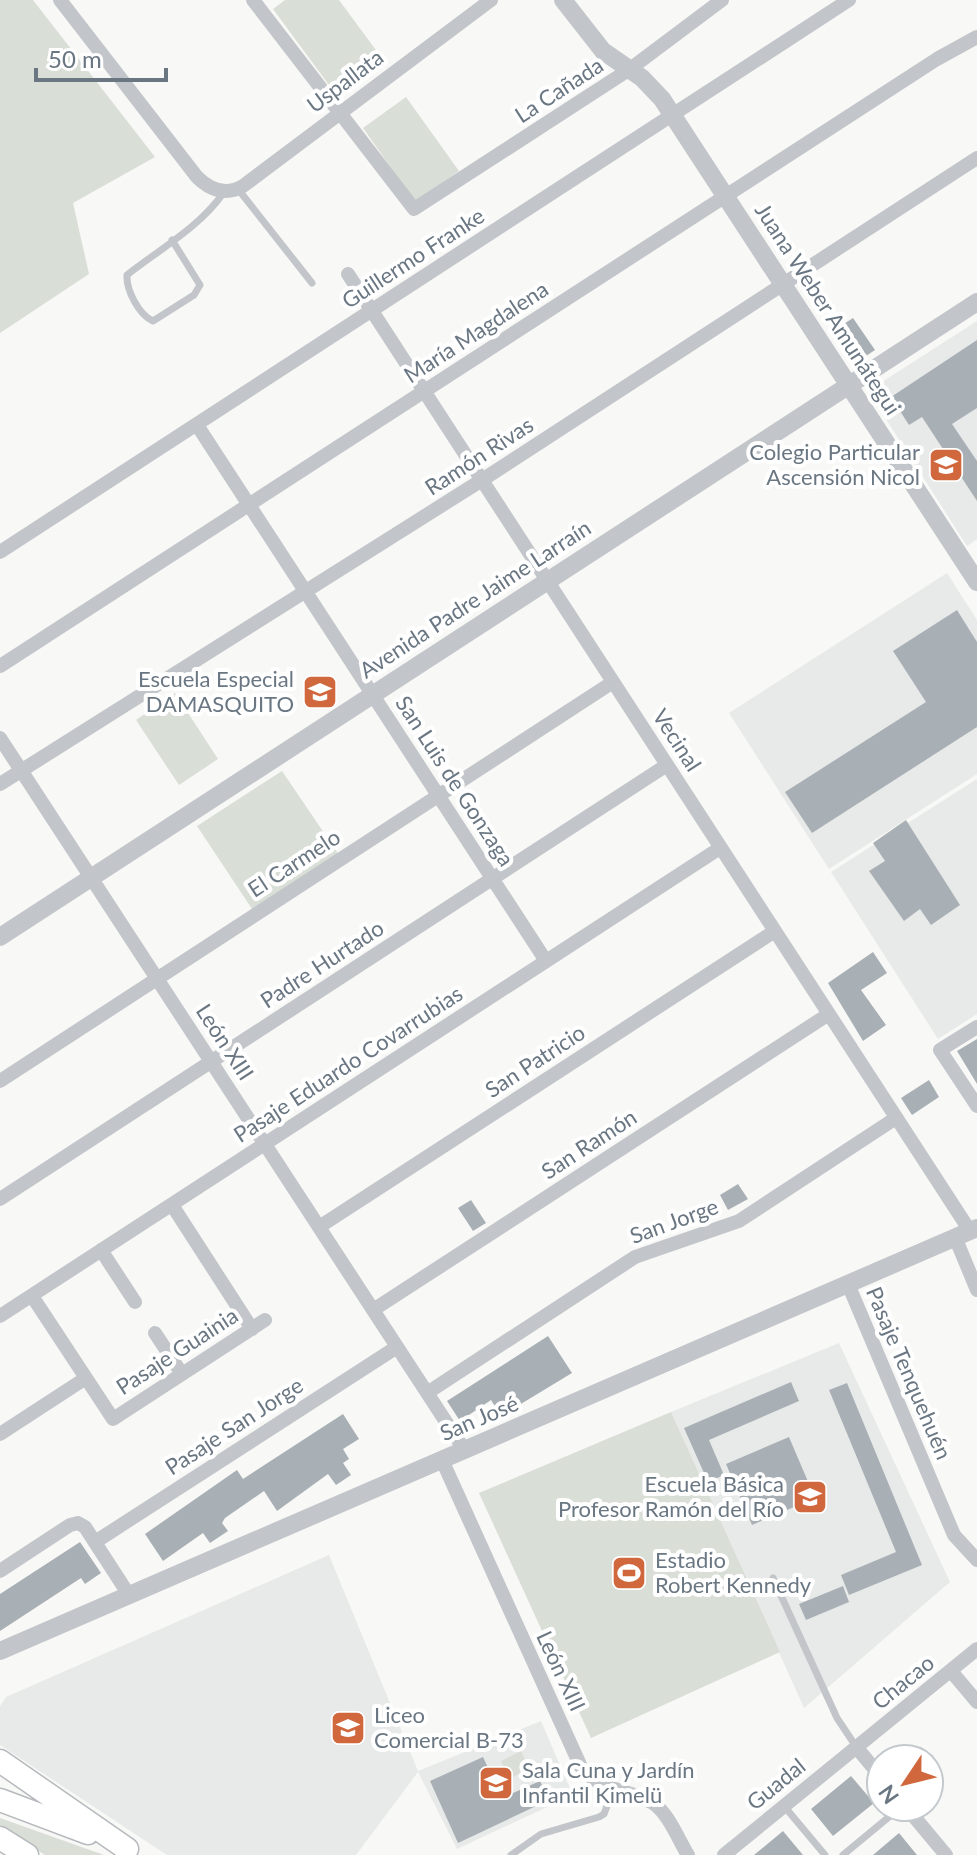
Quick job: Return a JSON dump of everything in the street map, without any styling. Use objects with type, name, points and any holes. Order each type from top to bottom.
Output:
[{"type":"main road","points":[[0,1761],[132,1852]]},
{"type":"main road","points":[[10,1804],[132,1852]]},
{"type":"main road","points":[[0,1838],[16,1853]]},
{"type":"street","points":[[60,0],[197,177],[231,190]]},
{"type":"street","name":"Uspallata","points":[[231,190],[491,0]]},
{"type":"street","name":"Juana Weber Amunátegui","points":[[563,0],[603,51],[652,88],[672,115],[977,582]]},
{"type":"street","name":"La Cañada","points":[[339,112],[414,209],[630,69],[722,0]]},
{"type":"street","name":"Guillermo Franke","points":[[0,552],[849,0]]},
{"type":"street","points":[[256,1],[339,112]]},
{"type":"street","name":"María Magdalena","points":[[0,666],[937,59],[977,37]]},
{"type":"street","name":"Ramón Rivas","points":[[0,784],[482,480],[977,158]]},
{"type":"street","name":"Vecinal","points":[[348,274],[829,1014],[967,1232],[977,1290]]},
{"type":"street","name":"Avenida Padre Jaime Larraín","points":[[0,937],[977,302]]},
{"type":"street","name":"San Luis de Gonzaga","points":[[197,425],[546,961]]},
{"type":"street","name":"El Carmelo","points":[[0,1081],[613,682]]},
{"type":"street","name":"León XIII","points":[[0,738],[465,1451]]},
{"type":"street","name":"Padre Hurtado","points":[[0,1199],[667,765]]},
{"type":"street","name":"Pasaje Eduardo Covarrubias","points":[[0,1316],[720,848]]},
{"type":"street","name":"San Patricio","points":[[319,1227],[775,931]]},
{"type":"street","name":"San Ramón","points":[[373,1310],[829,1014]]},
{"type":"street","points":[[977,1027],[940,1050],[977,1106]]},
{"type":"street","name":"San Jorge","points":[[427,1393],[635,1257],[739,1221],[896,1118]]},
{"type":"street","points":[[172,1205],[252,1329]]},
{"type":"street","name":"San José","points":[[0,1651],[967,1232]]},
{"type":"street","points":[[101,1250],[135,1302]]},
{"type":"street","name":"Pasaje Tenquehuén","points":[[848,1284],[954,1535],[973,1554]]},
{"type":"street","points":[[0,1434],[86,1378],[32,1296]]},
{"type":"street","name":"Pasaje Guainia","points":[[86,1378],[113,1419],[265,1320]]},
{"type":"street","points":[[155,1333],[182,1374]]},
{"type":"street","name":"Pasaje San Jorge","points":[[95,1542],[397,1347]]},
{"type":"street","name":"León XIII","points":[[442,1460],[581,1767],[596,1784],[650,1801],[661,1809],[688,1855]]},
{"type":"street","points":[[0,1571],[74,1523],[85,1527],[129,1595]]},
{"type":"street","name":"Chacao","points":[[857,1748],[977,1649]]},
{"type":"street","points":[[951,1671],[977,1702]]},
{"type":"street","points":[[857,1748],[865,1758]]},
{"type":"street","name":"Guadal","points":[[724,1855],[857,1748]]},
{"type":"street","points":[[918,1823],[946,1855]]},
{"type":"lane","points":[[172,240],[200,285],[194,295],[153,321],[146,318],[130,291],[127,275],[172,240],[211,211],[231,190],[312,283]]},
{"type":"lane","points":[[773,1578],[837,1718],[857,1748]]},
{"type":"lane","points":[[10,1804],[33,1783]]},
{"type":"lane","points":[[511,1855],[541,1834],[604,1814],[613,1790]]},
{"type":"lane","points":[[784,1806],[825,1855]]},
{"type":"lane","points":[[843,1855],[884,1823]]},
{"type":"shaded area","points":[[0,0],[33,0],[155,157],[73,203],[89,274],[0,333]]},
{"type":"shaded area","points":[[285,0],[339,0],[384,61],[337,96],[273,9]]},
{"type":"shaded area","points":[[406,97],[459,171],[415,202],[363,128]]},
{"type":"shaded area","name":"Colegio Particular Ascensión Nicol","points":[[977,321],[977,539],[967,546],[868,391]]},
{"type":"shaded area","points":[[947,573],[977,620],[977,774],[829,869],[729,713]]},
{"type":"shaded area","points":[[175,693],[218,759],[179,785],[136,720]]},
{"type":"shaded area","points":[[282,771],[341,858],[256,915],[197,826]]},
{"type":"shaded area","points":[[977,779],[977,1014],[938,1039],[831,872]]},
{"type":"shaded area","name":"Escuela Básica Profesor Ramón del Río","points":[[839,1343],[950,1582],[804,1708],[671,1412]]},
{"type":"shaded area","name":"Estadio Robert Kennedy","points":[[671,1412],[780,1652],[591,1738],[479,1493]]},
{"type":"shaded area","points":[[329,1555],[418,1771],[541,1721],[573,1795],[457,1849],[418,1772],[356,1855],[167,1855],[0,1745],[0,1706],[6,1697]]},
{"type":"shaded area","points":[[521,1751],[529,1769],[509,1779],[501,1761]]},
{"type":"shaded area","points":[[0,1818],[104,1855],[45,1855],[0,1825]]},
{"type":"building","points":[[853,318],[875,350],[860,360],[849,355],[833,331]]},
{"type":"building","points":[[977,340],[977,408],[952,424],[977,461],[977,501],[922,417],[909,425],[891,397]]},
{"type":"building","points":[[957,610],[977,642],[977,727],[812,833],[785,792],[926,702],[893,651]]},
{"type":"building","points":[[906,820],[960,905],[931,925],[920,909],[904,921],[869,871],[885,861],[873,843]]},
{"type":"building","points":[[873,952],[887,973],[861,990],[886,1025],[863,1041],[828,983]]},
{"type":"building","points":[[977,1039],[977,1084],[957,1051]]},
{"type":"building","points":[[929,1080],[939,1097],[912,1115],[901,1098]]},
{"type":"building","points":[[738,1184],[748,1199],[728,1210],[720,1195]]},
{"type":"building","points":[[471,1200],[486,1223],[473,1231],[458,1208]]},
{"type":"building","points":[[548,1336],[572,1373],[501,1416],[491,1400],[460,1421],[447,1401]]},
{"type":"building","points":[[791,1382],[799,1401],[709,1440],[724,1475],[708,1482],[684,1428]]},
{"type":"building","points":[[847,1383],[922,1565],[849,1595],[841,1575],[896,1552],[829,1390]]},
{"type":"building","points":[[343,1414],[359,1439],[343,1449],[349,1459],[343,1463],[351,1475],[336,1485],[328,1474],[277,1511],[264,1491],[225,1518],[222,1523],[228,1531],[210,1543],[203,1533],[163,1561],[145,1534],[237,1470],[243,1479]]},
{"type":"building","points":[[789,1437],[815,1498],[752,1525],[726,1464]]},
{"type":"building","points":[[80,1542],[101,1573],[85,1584],[81,1578],[0,1631],[0,1594]]},
{"type":"building","points":[[843,1586],[849,1602],[806,1620],[799,1604]]},
{"type":"building","points":[[483,1757],[502,1798],[540,1781],[549,1800],[458,1843],[430,1781]]},
{"type":"building","points":[[851,1776],[865,1792],[865,1810],[833,1836],[811,1809]]},
{"type":"building","points":[[783,1831],[803,1855],[754,1855]]},
{"type":"building","points":[[899,1833],[917,1855],[873,1855]]},
{"type":"place","name":"Colegio Particular Ascensión Nicol","points":[[946,465]]},
{"type":"place","name":"Escuela Especial DAMASQUITO","points":[[320,692]]},
{"type":"place","name":"Escuela Básica Profesor Ramón del Río","points":[[810,1497]]},
{"type":"place","name":"Estadio Robert Kennedy","points":[[629,1573]]},
{"type":"place","name":"Liceo Comercial B-73","points":[[348,1728]]},
{"type":"place","name":"Sala Cuna y Jardín Infantil Kimelü","points":[[496,1783]]}]
